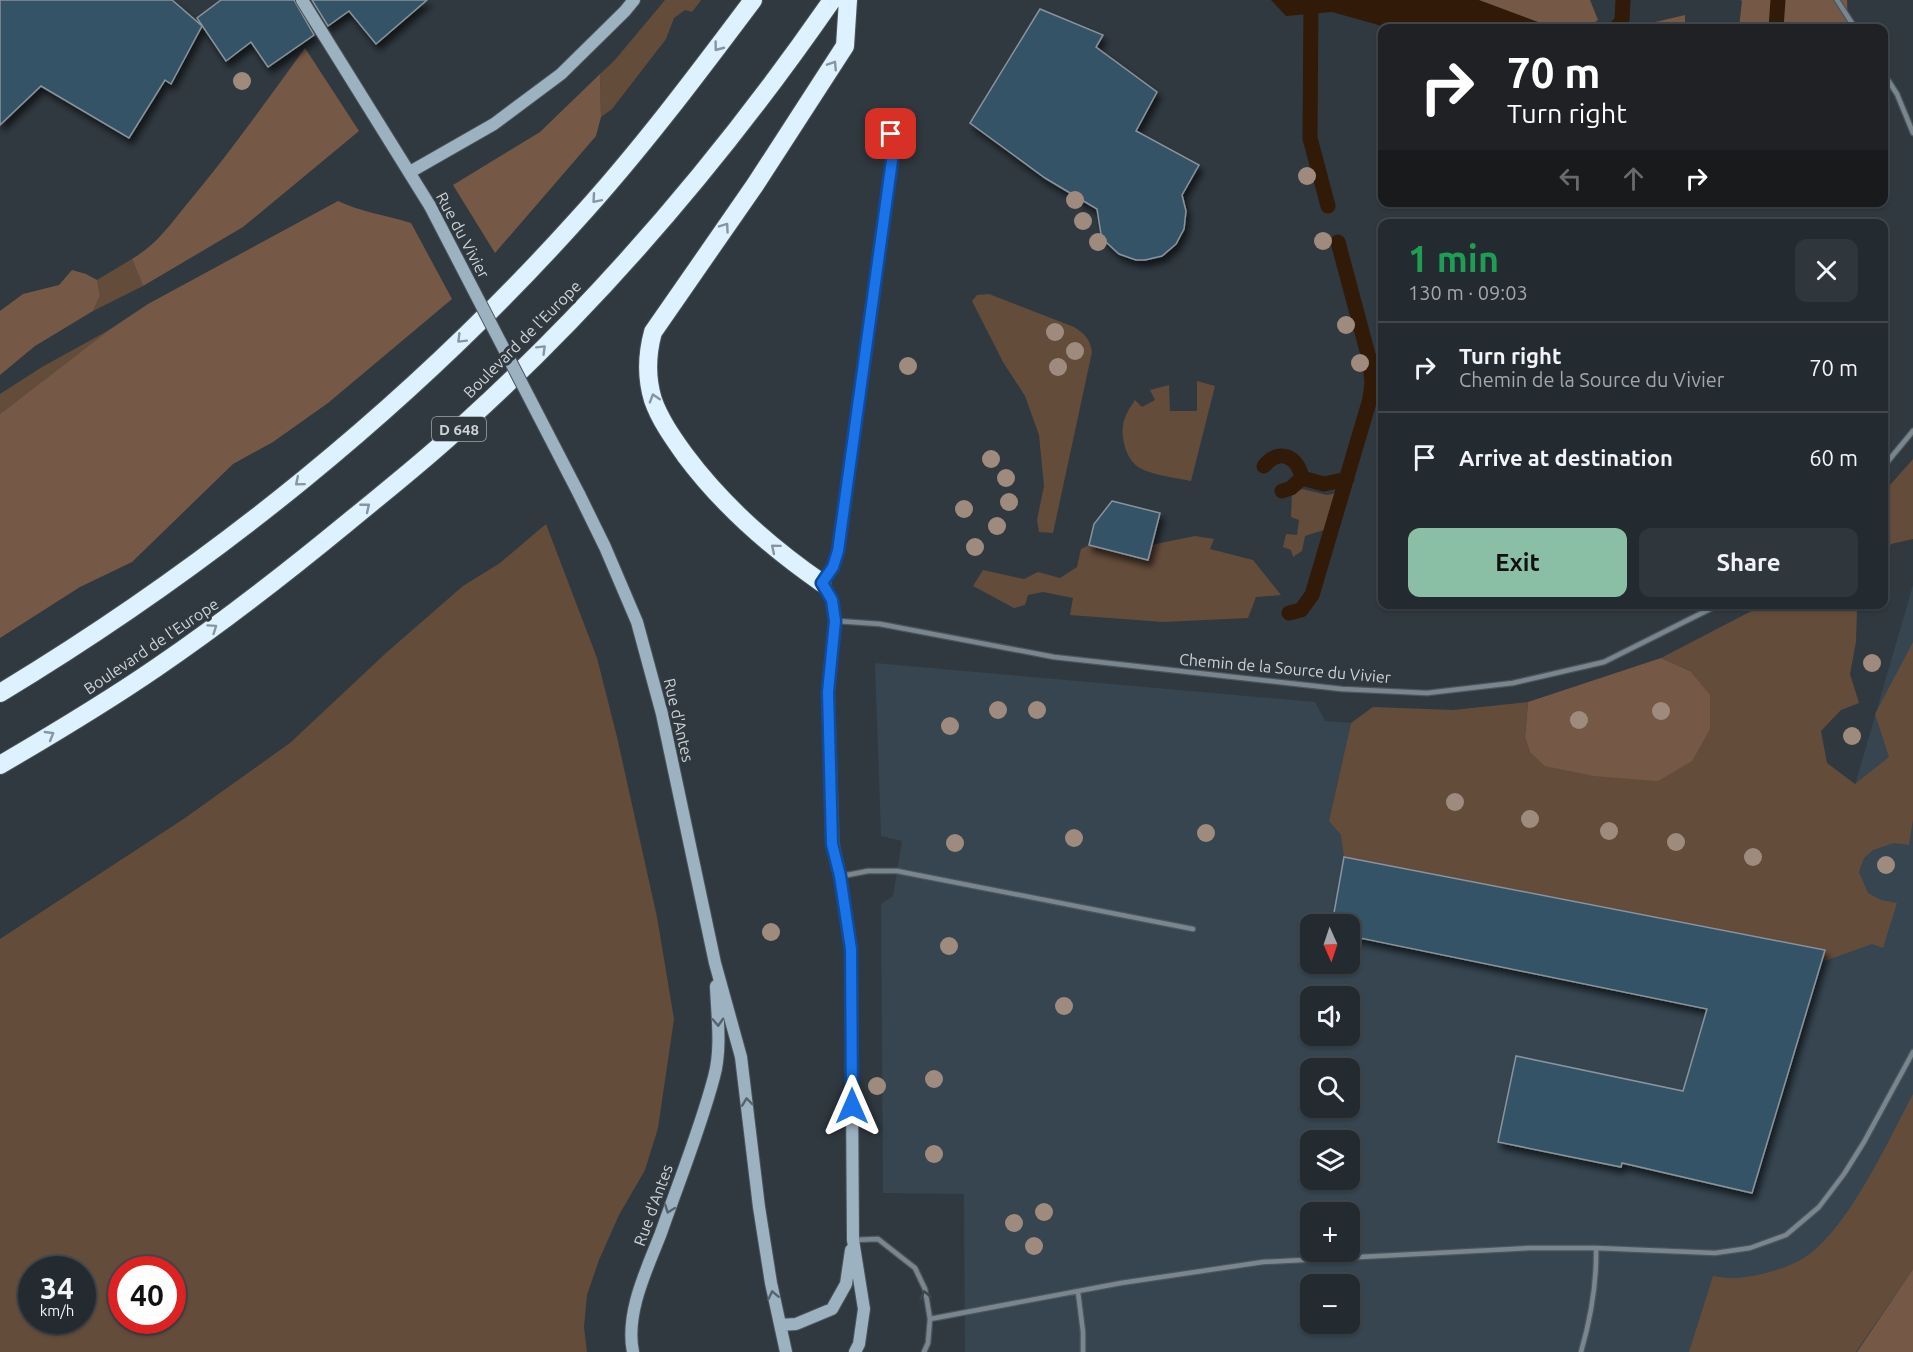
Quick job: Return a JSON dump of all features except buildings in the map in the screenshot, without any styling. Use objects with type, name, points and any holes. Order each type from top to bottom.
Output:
[{"type":"highway","points":[[0,693],[131,610],[210,552],[346,443],[437,363],[516,285],[639,149],[753,0]]},
{"type":"highway","name":"Boulevard de l'Europe","points":[[0,765],[75,721],[156,669],[236,611],[332,536],[465,424],[590,300],[670,209],[733,133],[832,0]]},
{"type":"highway","points":[[822,583],[790,561],[742,520],[700,476],[669,433],[653,400],[647,354],[653,332],[754,185],[845,46],[848,0]]},
{"type":"street","name":"Rue du Vivier","points":[[302,0],[430,206],[579,494]]},
{"type":"street","points":[[410,172],[494,124],[561,74],[634,0]]},
{"type":"street","points":[[855,1352],[859,1344],[864,1309],[853,1240],[851,949],[840,876],[832,844],[828,692],[835,621],[832,600],[822,583],[833,567],[838,551],[893,153],[890,116]]},
{"type":"street","name":"Rue d'Antes","points":[[579,494],[637,622],[662,714],[715,963],[741,1057],[759,1207],[786,1352]]},
{"type":"street","name":"Rue d'Antes","points":[[633,1352],[632,1320],[641,1287],[703,1115],[715,1074],[718,1033],[715,963]]},
{"type":"street","points":[[780,1325],[795,1324],[832,1309],[846,1284],[853,1240]]},
{"type":"lane","points":[[1837,0],[1853,24]]},
{"type":"lane","points":[[1888,80],[1897,94],[1913,133]]},
{"type":"lane","points":[[1888,461],[1913,431]]},
{"type":"lane","name":"Chemin de la Source du Vivier","points":[[835,621],[880,624],[1054,657],[1342,689],[1427,693],[1513,682],[1604,662],[1710,609]]},
{"type":"lane","points":[[840,876],[868,871],[897,871],[1194,929]]},
{"type":"lane","points":[[930,1319],[1121,1283],[1263,1262],[1527,1248],[1596,1248],[1716,1253],[1750,1248],[1786,1235],[1819,1208],[1844,1174],[1913,1052]]},
{"type":"lane","points":[[853,1240],[878,1239],[915,1268],[925,1289],[930,1319],[928,1343],[924,1352]]},
{"type":"lane","points":[[1581,1352],[1590,1320],[1597,1275],[1596,1248]]},
{"type":"lane","points":[[1078,1292],[1083,1352]]},
{"type":"shaded area","points":[[665,0],[701,0],[692,12],[685,10],[674,18],[666,39],[612,109],[601,117],[600,74],[614,61]]},
{"type":"shaded area","points":[[1271,0],[1479,0],[1543,24],[1378,25],[1332,12],[1286,16]]},
{"type":"shaded area","points":[[1287,0],[1590,0],[1598,20],[1592,24],[1431,24]]},
{"type":"shaded area","points":[[1740,0],[1847,0],[1848,24],[1739,24],[1742,1]]},
{"type":"shaded area","points":[[1685,15],[1685,24],[1647,24]]},
{"type":"shaded area","points":[[305,48],[359,131],[243,227],[143,286],[132,259],[156,241],[203,185]]},
{"type":"shaded area","points":[[600,74],[601,117],[596,136],[495,253],[453,185],[540,132]]},
{"type":"shaded area","points":[[338,201],[411,223],[452,299],[328,403],[273,442],[233,464],[132,562],[80,587],[0,638],[0,414],[109,330],[148,304]]},
{"type":"shaded area","points":[[132,259],[143,286],[93,311],[100,296],[97,280]]},
{"type":"shaded area","points":[[72,270],[97,280],[100,296],[93,311],[35,346],[0,375],[0,311],[23,294],[59,285]]},
{"type":"shaded area","points":[[989,294],[1074,327],[1086,337],[1091,347],[1092,352],[1053,533],[1039,532],[1037,520],[1044,486],[1039,435],[1025,396],[1003,362],[972,301],[977,295]]},
{"type":"shaded area","points":[[109,330],[0,414],[0,394],[42,367]]},
{"type":"shaded area","points":[[1197,381],[1215,386],[1191,481],[1158,474],[1135,465],[1126,450],[1123,426],[1135,400],[1142,407],[1155,400],[1150,390],[1169,385],[1170,411],[1197,411]]},
{"type":"shaded area","points":[[1913,459],[1913,539],[1891,544],[1888,549],[1888,487]]},
{"type":"shaded area","points":[[1302,489],[1327,495],[1338,493],[1327,529],[1305,536],[1302,551],[1293,557],[1291,550],[1283,547],[1286,534],[1297,535],[1299,520],[1291,517],[1292,494]]},
{"type":"shaded area","points":[[546,524],[597,658],[657,917],[674,1019],[658,1128],[645,1170],[619,1215],[599,1260],[587,1295],[584,1327],[587,1352],[0,1352],[0,939],[185,818],[290,743],[386,653],[463,586],[500,563]]},
{"type":"shaded area","points":[[1195,536],[1214,539],[1210,549],[1253,560],[1281,595],[1256,597],[1248,618],[1163,622],[1070,615],[1073,598],[1043,592],[1028,595],[1025,605],[1014,608],[973,586],[983,570],[1024,579],[1038,572],[1060,578],[1077,567],[1081,549],[1089,545],[1147,560],[1151,545]]},
{"type":"shaded area","points":[[1913,585],[1913,1269],[1856,1352],[965,1352],[964,1194],[883,1193],[881,904],[893,896],[902,841],[881,836],[875,663],[1315,702],[1325,721],[1351,723],[1329,821],[1808,947]]},
{"type":"shaded area","points":[[1755,609],[1857,609],[1856,642],[1850,674],[1859,703],[1841,710],[1821,731],[1827,763],[1855,784],[1889,757],[1875,714],[1913,642],[1913,819],[1909,845],[1894,843],[1873,850],[1864,858],[1859,872],[1868,893],[1881,900],[1897,903],[1883,948],[1872,944],[1822,962],[1825,950],[1344,857],[1341,835],[1329,821],[1351,723],[1373,707],[1453,710],[1528,702],[1525,737],[1530,752],[1690,671],[1661,658]]},
{"type":"shaded area","points":[[1661,658],[1690,671],[1710,695],[1710,729],[1692,761],[1658,781],[1594,776],[1545,766],[1530,752],[1525,737],[1528,702]]},
{"type":"shaded area","points":[[1913,1094],[1913,1269],[1856,1352],[1689,1352],[1713,1276],[1733,1278],[1770,1272],[1795,1263],[1818,1247],[1835,1229],[1865,1184]]},
{"type":"shaded area","points":[[1913,1269],[1913,1352],[1857,1352]]},
{"type":"waterway","points":[[1311,0],[1310,138],[1328,206]]},
{"type":"waterway","points":[[1619,24],[1622,21],[1623,0]]},
{"type":"waterway","points":[[1776,24],[1778,0]]},
{"type":"waterway","points":[[1289,613],[1301,610],[1312,595],[1370,399],[1372,383],[1370,362],[1338,242]]},
{"type":"waterway","points":[[1264,466],[1276,457],[1288,457],[1297,465],[1302,478]]},
{"type":"waterway","points":[[1282,491],[1291,488],[1302,478],[1324,484],[1347,479]]},
{"type":"route","points":[[852,1106],[851,949],[840,876],[832,844],[828,692],[835,621],[832,600],[822,583],[833,567],[838,551],[893,153],[891,134]]}]
